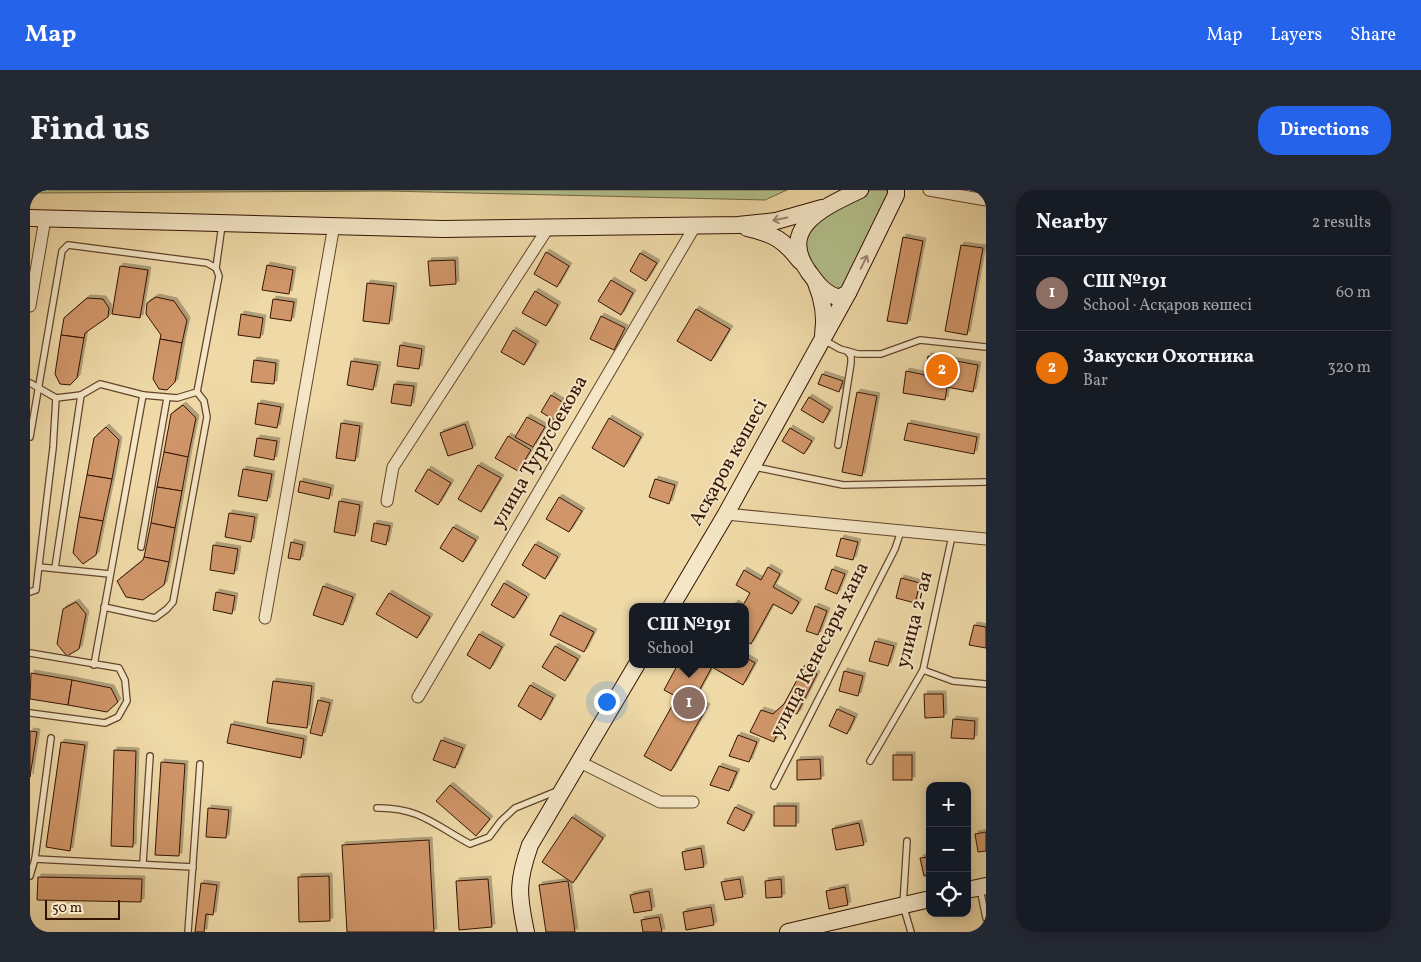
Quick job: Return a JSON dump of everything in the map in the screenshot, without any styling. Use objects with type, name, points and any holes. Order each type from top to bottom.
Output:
[{"type":"street","points":[[30,306],[38,218],[443,229],[738,225],[776,220],[822,208],[860,190]]},
{"type":"street","name":"Асқаров көшесі","points":[[673,603],[726,514],[848,294],[896,195],[896,190]]},
{"type":"street","points":[[929,190],[986,200]]},
{"type":"street","points":[[822,208],[807,221],[798,241],[801,260],[814,279],[822,298],[825,323],[822,340]]},
{"type":"street","points":[[265,618],[334,225]]},
{"type":"street","points":[[738,225],[769,233],[787,244],[826,294],[838,298],[848,294]]},
{"type":"street","name":"улица Турусбекова","points":[[418,697],[695,226]]},
{"type":"street","points":[[387,501],[393,467],[548,228]]},
{"type":"street","points":[[726,514],[986,539]]},
{"type":"street","points":[[526,932],[518,898],[520,873],[530,845],[635,668]]},
{"type":"street","points":[[580,762],[660,802],[693,802]]},
{"type":"street","points":[[788,932],[926,900]]},
{"type":"lane","points":[[104,607],[154,618],[173,602],[207,417],[204,401],[197,392],[219,276],[216,268],[222,222]]},
{"type":"lane","points":[[30,438],[62,251],[68,245],[207,264],[216,268]]},
{"type":"lane","points":[[822,340],[858,354],[881,354],[920,340],[986,348]]},
{"type":"lane","points":[[838,445],[851,363],[847,351]]},
{"type":"lane","points":[[30,383],[56,398],[81,394],[100,384],[143,395],[167,398],[178,398],[197,392]]},
{"type":"lane","points":[[55,568],[81,394]]},
{"type":"lane","points":[[94,665],[143,395]]},
{"type":"lane","points":[[30,592],[36,590],[53,448],[56,398]]},
{"type":"lane","points":[[141,547],[167,398]]},
{"type":"lane","points":[[752,466],[818,482],[843,485],[986,482]]},
{"type":"lane","name":"улица Кенесары хана","points":[[774,786],[895,549],[901,531]]},
{"type":"lane","name":"улица 2-ая","points":[[870,761],[923,670],[952,536]]},
{"type":"lane","points":[[39,567],[110,574]]},
{"type":"lane","points":[[30,653],[119,668],[125,680],[127,701],[118,717],[105,723],[30,714]]},
{"type":"lane","points":[[923,670],[953,680],[986,684]]},
{"type":"lane","points":[[30,876],[51,738]]},
{"type":"lane","points":[[143,862],[150,756]]},
{"type":"lane","points":[[188,932],[200,764]]},
{"type":"lane","points":[[377,808],[398,807],[432,820],[448,833],[470,844],[489,837],[501,821],[515,808],[535,802],[564,788]]},
{"type":"lane","points":[[907,840],[903,905],[911,932]]},
{"type":"lane","points":[[34,859],[143,862],[193,866]]},
{"type":"lane","points":[[978,888],[986,918]]},
{"type":"green space","points":[[30,190],[787,190],[765,200],[387,191],[30,193]]},
{"type":"green space","points":[[871,190],[886,190],[890,195],[844,288],[829,288],[806,258],[803,240],[825,213]]},
{"type":"building","points":[[903,237],[923,241],[907,324],[887,321]]},
{"type":"building","points":[[961,245],[983,248],[967,335],[945,331]]},
{"type":"building","points":[[546,252],[569,266],[557,287],[534,274]]},
{"type":"building","points":[[640,253],[657,263],[646,281],[630,271]]},
{"type":"building","points":[[455,260],[456,284],[430,286],[428,261]]},
{"type":"building","points":[[267,265],[293,270],[289,294],[262,290]]},
{"type":"building","points":[[120,266],[148,270],[140,318],[112,314]]},
{"type":"building","points":[[611,280],[633,293],[621,315],[598,301]]},
{"type":"building","points":[[367,283],[394,286],[389,324],[363,321]]},
{"type":"building","points":[[535,291],[558,305],[546,326],[522,313]]},
{"type":"building","points":[[156,297],[174,301],[187,320],[182,343],[160,339],[161,335],[146,314],[147,303]]},
{"type":"building","points":[[87,298],[103,299],[109,308],[108,317],[85,333],[84,338],[61,335],[64,318]]},
{"type":"building","points":[[273,299],[294,302],[291,321],[270,318]]},
{"type":"building","points":[[696,309],[730,329],[711,361],[677,341]]},
{"type":"building","points":[[241,314],[263,318],[260,338],[238,335]]},
{"type":"building","points":[[601,316],[625,328],[614,350],[590,339]]},
{"type":"building","points":[[513,330],[536,344],[524,365],[501,352]]},
{"type":"building","points":[[61,335],[84,338],[77,378],[70,385],[60,384],[55,374]]},
{"type":"building","points":[[160,339],[182,343],[175,382],[167,390],[159,389],[153,379]]},
{"type":"building","points":[[400,345],[422,349],[419,369],[397,366]]},
{"type":"building","points":[[928,356],[978,365],[973,392],[947,387],[945,400],[903,393],[906,371],[925,375]]},
{"type":"building","points":[[254,360],[276,363],[274,384],[251,382]]},
{"type":"building","points":[[351,361],[378,365],[373,390],[347,385]]},
{"type":"building","points":[[822,374],[843,381],[839,392],[818,384]]},
{"type":"building","points":[[394,384],[414,386],[411,406],[391,403]]},
{"type":"building","points":[[857,392],[877,396],[862,476],[842,472]]},
{"type":"building","points":[[551,395],[569,406],[559,423],[541,412]]},
{"type":"building","points":[[809,397],[830,410],[823,423],[801,410]]},
{"type":"building","points":[[258,403],[281,407],[277,428],[255,424]]},
{"type":"building","points":[[183,405],[196,418],[188,457],[164,452],[171,414]]},
{"type":"building","points":[[527,417],[545,427],[533,447],[515,437]]},
{"type":"building","points":[[609,418],[641,437],[624,467],[592,448]]},
{"type":"building","points":[[341,423],[360,426],[355,461],[336,458]]},
{"type":"building","points":[[908,423],[977,437],[974,454],[904,440]]},
{"type":"building","points":[[465,424],[473,448],[448,456],[440,433]]},
{"type":"building","points":[[106,427],[119,440],[112,479],[87,475],[94,438]]},
{"type":"building","points":[[790,428],[812,441],[804,454],[782,441]]},
{"type":"building","points":[[508,436],[531,450],[518,471],[495,458]]},
{"type":"building","points":[[257,438],[277,441],[274,460],[254,456]]},
{"type":"building","points":[[164,452],[188,457],[182,491],[157,487]]},
{"type":"building","points":[[478,465],[501,478],[481,512],[458,499]]},
{"type":"building","points":[[243,469],[272,474],[267,501],[238,496]]},
{"type":"building","points":[[428,469],[451,483],[438,505],[415,491]]},
{"type":"building","points":[[87,475],[112,479],[103,521],[79,517]]},
{"type":"building","points":[[655,479],[675,485],[669,504],[649,497]]},
{"type":"building","points":[[300,481],[331,488],[329,499],[298,492]]},
{"type":"building","points":[[157,487],[182,491],[175,528],[151,523]]},
{"type":"building","points":[[559,497],[582,511],[569,532],[546,519]]},
{"type":"building","points":[[339,501],[360,505],[355,536],[334,532]]},
{"type":"building","points":[[229,513],[255,517],[251,542],[225,537]]},
{"type":"building","points":[[79,517],[103,521],[96,555],[83,564],[73,553]]},
{"type":"building","points":[[151,523],[175,528],[169,562],[144,557]]},
{"type":"building","points":[[374,523],[390,526],[386,545],[371,541]]},
{"type":"building","points":[[453,527],[476,540],[463,562],[440,548]]},
{"type":"building","points":[[841,538],[858,542],[853,560],[836,556]]},
{"type":"building","points":[[291,542],[303,545],[300,560],[288,558]]},
{"type":"building","points":[[535,544],[558,557],[545,579],[522,565]]},
{"type":"building","points":[[213,545],[238,549],[234,574],[210,570]]},
{"type":"building","points":[[144,557],[169,562],[164,585],[143,600],[126,597],[117,581],[143,560]]},
{"type":"building","points":[[768,567],[780,574],[773,587],[799,602],[792,614],[773,604],[751,644],[749,643],[749,603],[744,603],[750,593],[736,585],[744,570],[761,580]]},
{"type":"building","points":[[832,569],[845,574],[837,594],[825,589]]},
{"type":"building","points":[[901,578],[920,583],[915,603],[896,598]]},
{"type":"building","points":[[504,583],[527,597],[514,618],[491,605]]},
{"type":"building","points":[[323,586],[353,597],[343,625],[313,615]]},
{"type":"building","points":[[216,592],[235,596],[232,614],[213,610]]},
{"type":"building","points":[[389,593],[430,617],[417,638],[376,614]]},
{"type":"building","points":[[76,602],[86,614],[79,649],[67,656],[57,644],[63,609]]},
{"type":"building","points":[[815,606],[827,611],[818,635],[806,631]]},
{"type":"building","points":[[560,615],[594,632],[584,652],[550,635]]},
{"type":"building","points":[[974,625],[986,627],[986,648],[969,645]]},
{"type":"building","points":[[479,634],[502,647],[490,669],[467,655]]},
{"type":"building","points":[[875,641],[894,646],[888,666],[869,661]]},
{"type":"building","points":[[555,646],[578,659],[565,681],[542,667]]},
{"type":"building","points":[[749,659],[755,663],[743,685],[714,668],[749,668]]},
{"type":"building","points":[[805,665],[817,674],[797,714],[790,712],[782,720],[774,742],[750,732],[761,710],[773,714],[784,704]]},
{"type":"building","points":[[676,668],[711,668],[694,700],[707,707],[671,771],[644,756],[677,697],[664,690]]},
{"type":"building","points":[[844,671],[863,676],[858,696],[839,691]]},
{"type":"building","points":[[31,673],[72,680],[68,705],[30,699]]},
{"type":"building","points":[[72,680],[111,688],[118,702],[107,712],[68,705]]},
{"type":"building","points":[[273,681],[312,686],[307,728],[267,723]]},
{"type":"building","points":[[530,685],[553,698],[541,720],[518,706]]},
{"type":"building","points":[[924,694],[943,694],[944,717],[925,718]]},
{"type":"building","points":[[318,700],[330,703],[322,736],[310,733]]},
{"type":"building","points":[[837,709],[855,717],[847,734],[829,726]]},
{"type":"building","points":[[953,719],[975,721],[974,739],[951,738]]},
{"type":"building","points":[[231,724],[304,739],[301,758],[227,743]]},
{"type":"building","points":[[30,731],[37,732],[30,777]]},
{"type":"building","points":[[738,735],[757,742],[749,762],[729,756]]},
{"type":"building","points":[[441,740],[463,748],[455,768],[433,760]]},
{"type":"building","points":[[61,742],[85,745],[70,851],[46,847]]},
{"type":"building","points":[[114,750],[136,751],[133,847],[111,846]]},
{"type":"building","points":[[893,755],[912,755],[912,780],[893,780]]},
{"type":"building","points":[[820,759],[821,779],[797,780],[797,760]]},
{"type":"building","points":[[161,762],[185,764],[179,856],[155,855]]},
{"type":"building","points":[[719,766],[737,772],[729,791],[710,785]]},
{"type":"building","points":[[450,785],[490,819],[476,836],[436,801]]},
{"type":"building","points":[[774,806],[796,806],[796,826],[774,826]]},
{"type":"building","points":[[735,807],[752,815],[744,831],[727,823]]},
{"type":"building","points":[[208,808],[229,810],[226,838],[206,837]]},
{"type":"building","points":[[572,817],[603,838],[573,883],[542,862]]},
{"type":"building","points":[[859,823],[864,845],[836,850],[832,829]]},
{"type":"building","points":[[986,832],[986,851],[978,852],[975,834]]},
{"type":"building","points":[[429,840],[434,932],[347,932],[342,845]]},
{"type":"building","points":[[701,848],[704,867],[685,870],[682,852]]},
{"type":"building","points":[[926,857],[926,876],[924,876],[920,858]]},
{"type":"building","points":[[329,876],[330,921],[299,922],[298,877]]},
{"type":"building","points":[[38,877],[142,879],[141,902],[37,900]]},
{"type":"building","points":[[488,879],[492,927],[459,930],[456,881]]},
{"type":"building","points":[[740,879],[743,897],[725,900],[721,882]]},
{"type":"building","points":[[781,879],[782,897],[766,898],[765,881]]},
{"type":"building","points":[[568,881],[575,932],[546,932],[539,885]]},
{"type":"building","points":[[201,883],[217,885],[213,915],[206,914],[204,932],[195,932]]},
{"type":"building","points":[[845,887],[848,905],[829,909],[826,891]]},
{"type":"building","points":[[649,891],[652,910],[634,913],[630,895]]},
{"type":"building","points":[[711,907],[714,925],[686,930],[683,912]]},
{"type":"building","points":[[659,917],[662,932],[643,932],[641,920]]},
{"type":"place","name":"Закуски Охотника","points":[[942,370]]},
{"type":"place","name":"СШ №191","points":[[689,703]]}]
